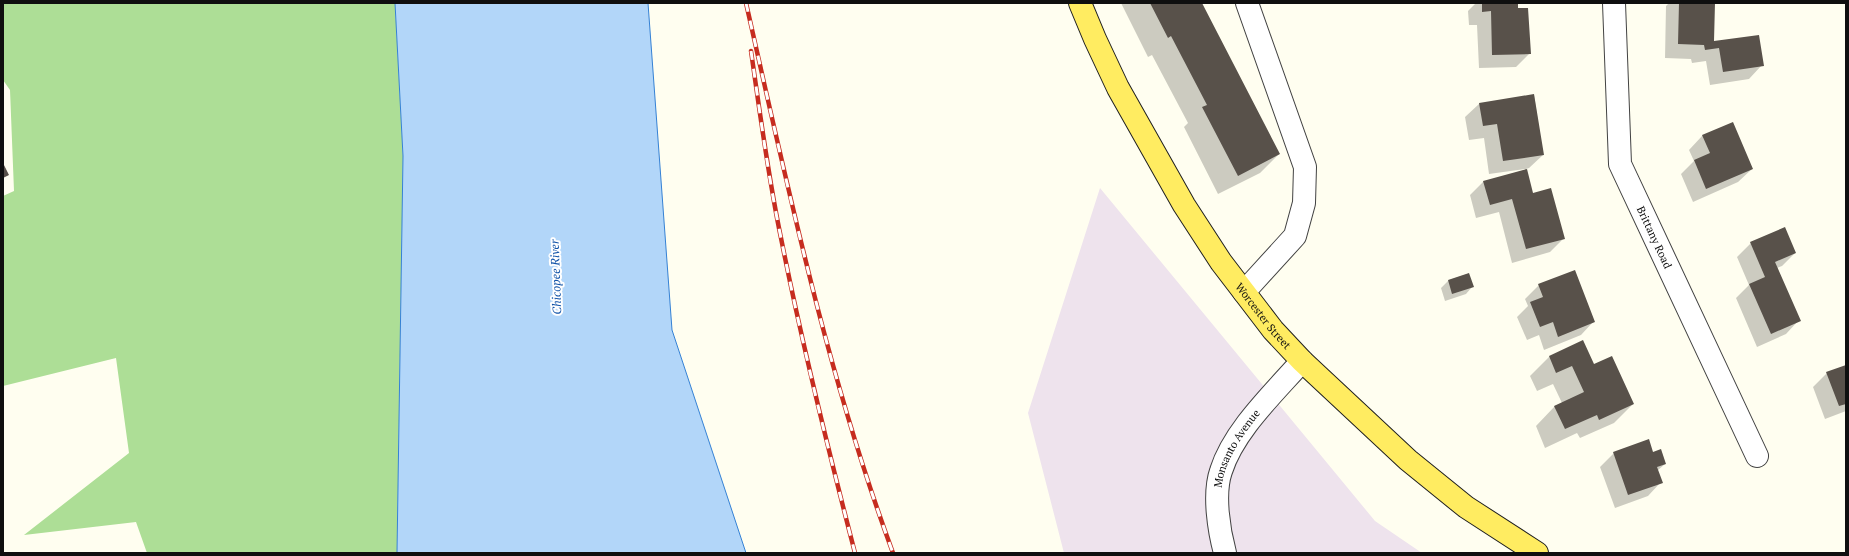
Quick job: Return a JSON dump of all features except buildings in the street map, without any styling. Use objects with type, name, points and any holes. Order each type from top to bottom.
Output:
[{"type":"main road","name":"Worcester Street","points":[[1080,3],[1106,64],[1141,130],[1195,224],[1273,330],[1302,361],[1360,416],[1437,484],[1466,507],[1537,553]]},
{"type":"street","points":[[1244,292],[1295,236],[1304,203],[1305,167],[1247,3]]},
{"type":"street","name":"Brittany Road","points":[[1614,3],[1620,164],[1757,456]]},
{"type":"street","name":"Monsanto Avenue","points":[[1225,553],[1221,538],[1217,494],[1220,472],[1225,461],[1254,416],[1302,361]]},
{"type":"shaded area","points":[[1100,188],[1375,521],[1422,553],[1064,553],[1028,413]]},
{"type":"green space","points":[[3,3],[395,3],[403,156],[397,553],[147,553],[136,522],[24,535],[129,453],[116,358],[3,386],[3,196],[14,191],[10,90],[3,80]]},
{"type":"water","name":"Chicopee River","points":[[395,3],[648,3],[672,330],[746,553],[397,553],[403,156]]},
{"type":"railway","points":[[746,3],[810,280],[848,418],[869,486],[893,553]]},
{"type":"railway","points":[[751,51],[764,144],[776,215],[789,278],[816,396],[855,553]]}]
